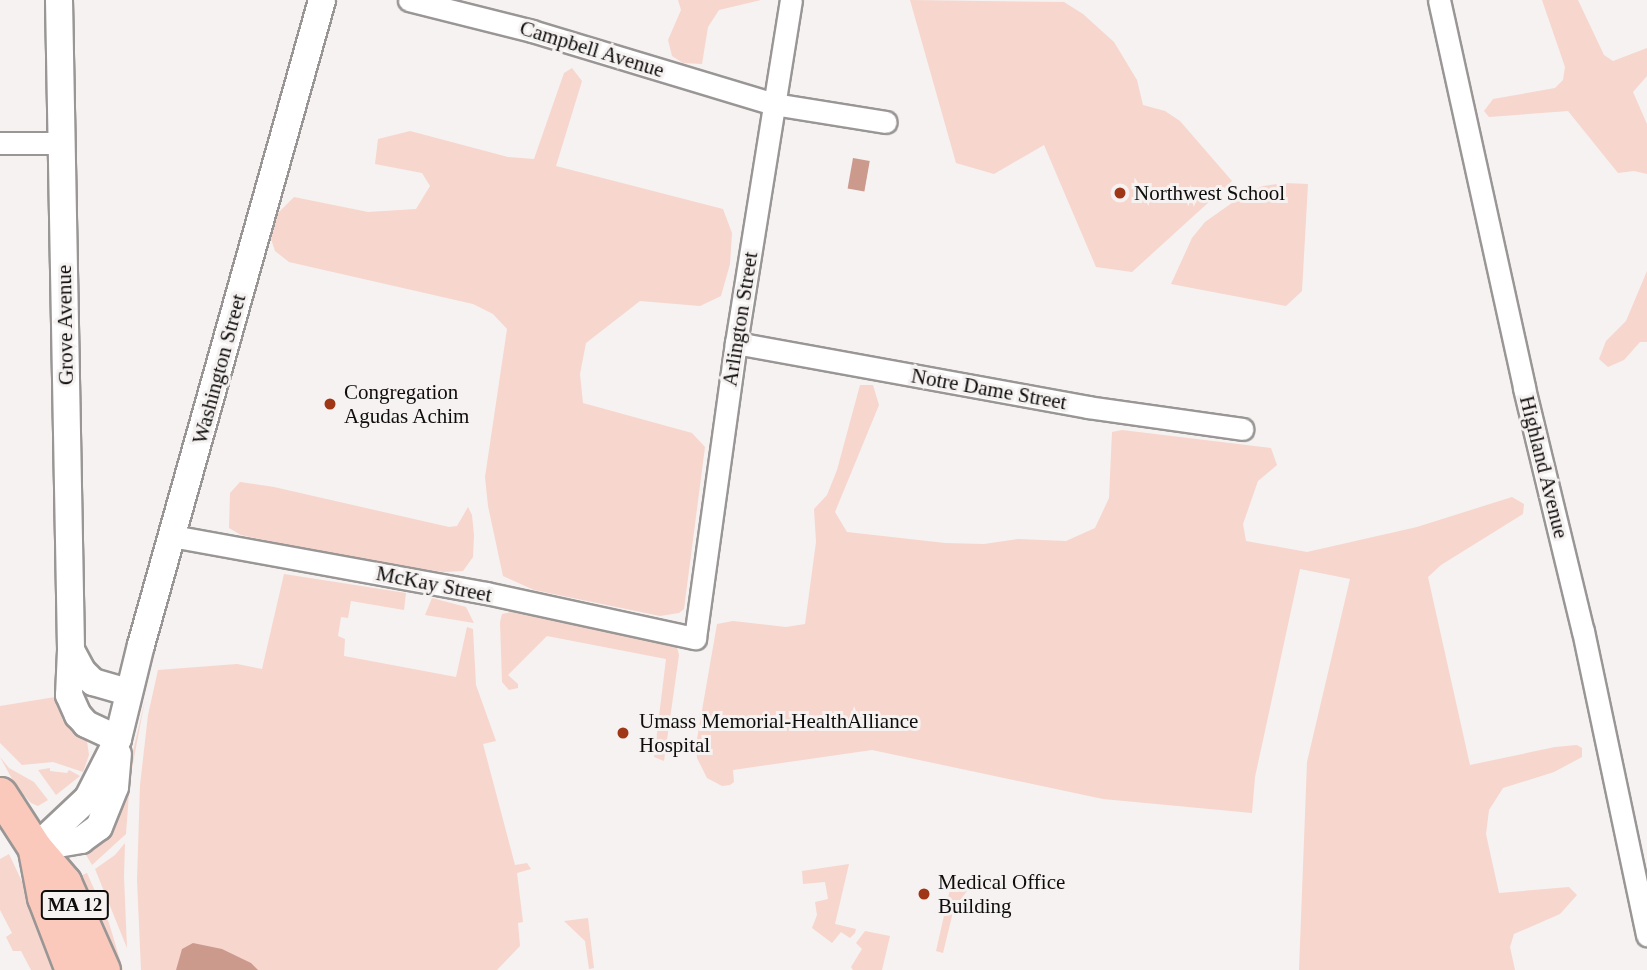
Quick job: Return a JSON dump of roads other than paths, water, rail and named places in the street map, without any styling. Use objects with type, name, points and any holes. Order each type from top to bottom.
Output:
[{"type":"main road","name":"MA 12","points":[[0,794],[35,848],[64,882],[103,970]]},
{"type":"main road","name":"MA 12","points":[[35,848],[44,897],[72,970]]},
{"type":"street","name":"Grove Avenue","points":[[59,0],[71,649],[69,695],[72,706],[86,723],[118,738]]},
{"type":"street","name":"Washington Street","points":[[35,848],[88,798],[118,738],[322,0]]},
{"type":"street","name":"Campbell Avenue","points":[[409,0],[532,30],[774,104],[886,121]]},
{"type":"street","name":"Arlington Street","points":[[695,638],[736,343],[791,0]]},
{"type":"street","name":"Highland Avenue","points":[[1439,0],[1524,388],[1583,631],[1647,935]]},
{"type":"street","points":[[0,143],[62,142]]},
{"type":"street","name":"Notre Dame Street","points":[[736,343],[1088,407],[1242,429]]},
{"type":"street","name":"McKay Street","points":[[172,536],[486,593],[695,638]]},
{"type":"street","points":[[71,649],[82,671],[93,682],[129,692]]},
{"type":"place","name":"Northwest School","points":[[1120,193]]},
{"type":"place","name":"Congregation Agudas Achim","points":[[330,404]]},
{"type":"place","name":"Umass Memorial-HealthAlliance Hospital","points":[[623,733]]},
{"type":"place","name":"Medical Office Building","points":[[924,894]]}]
